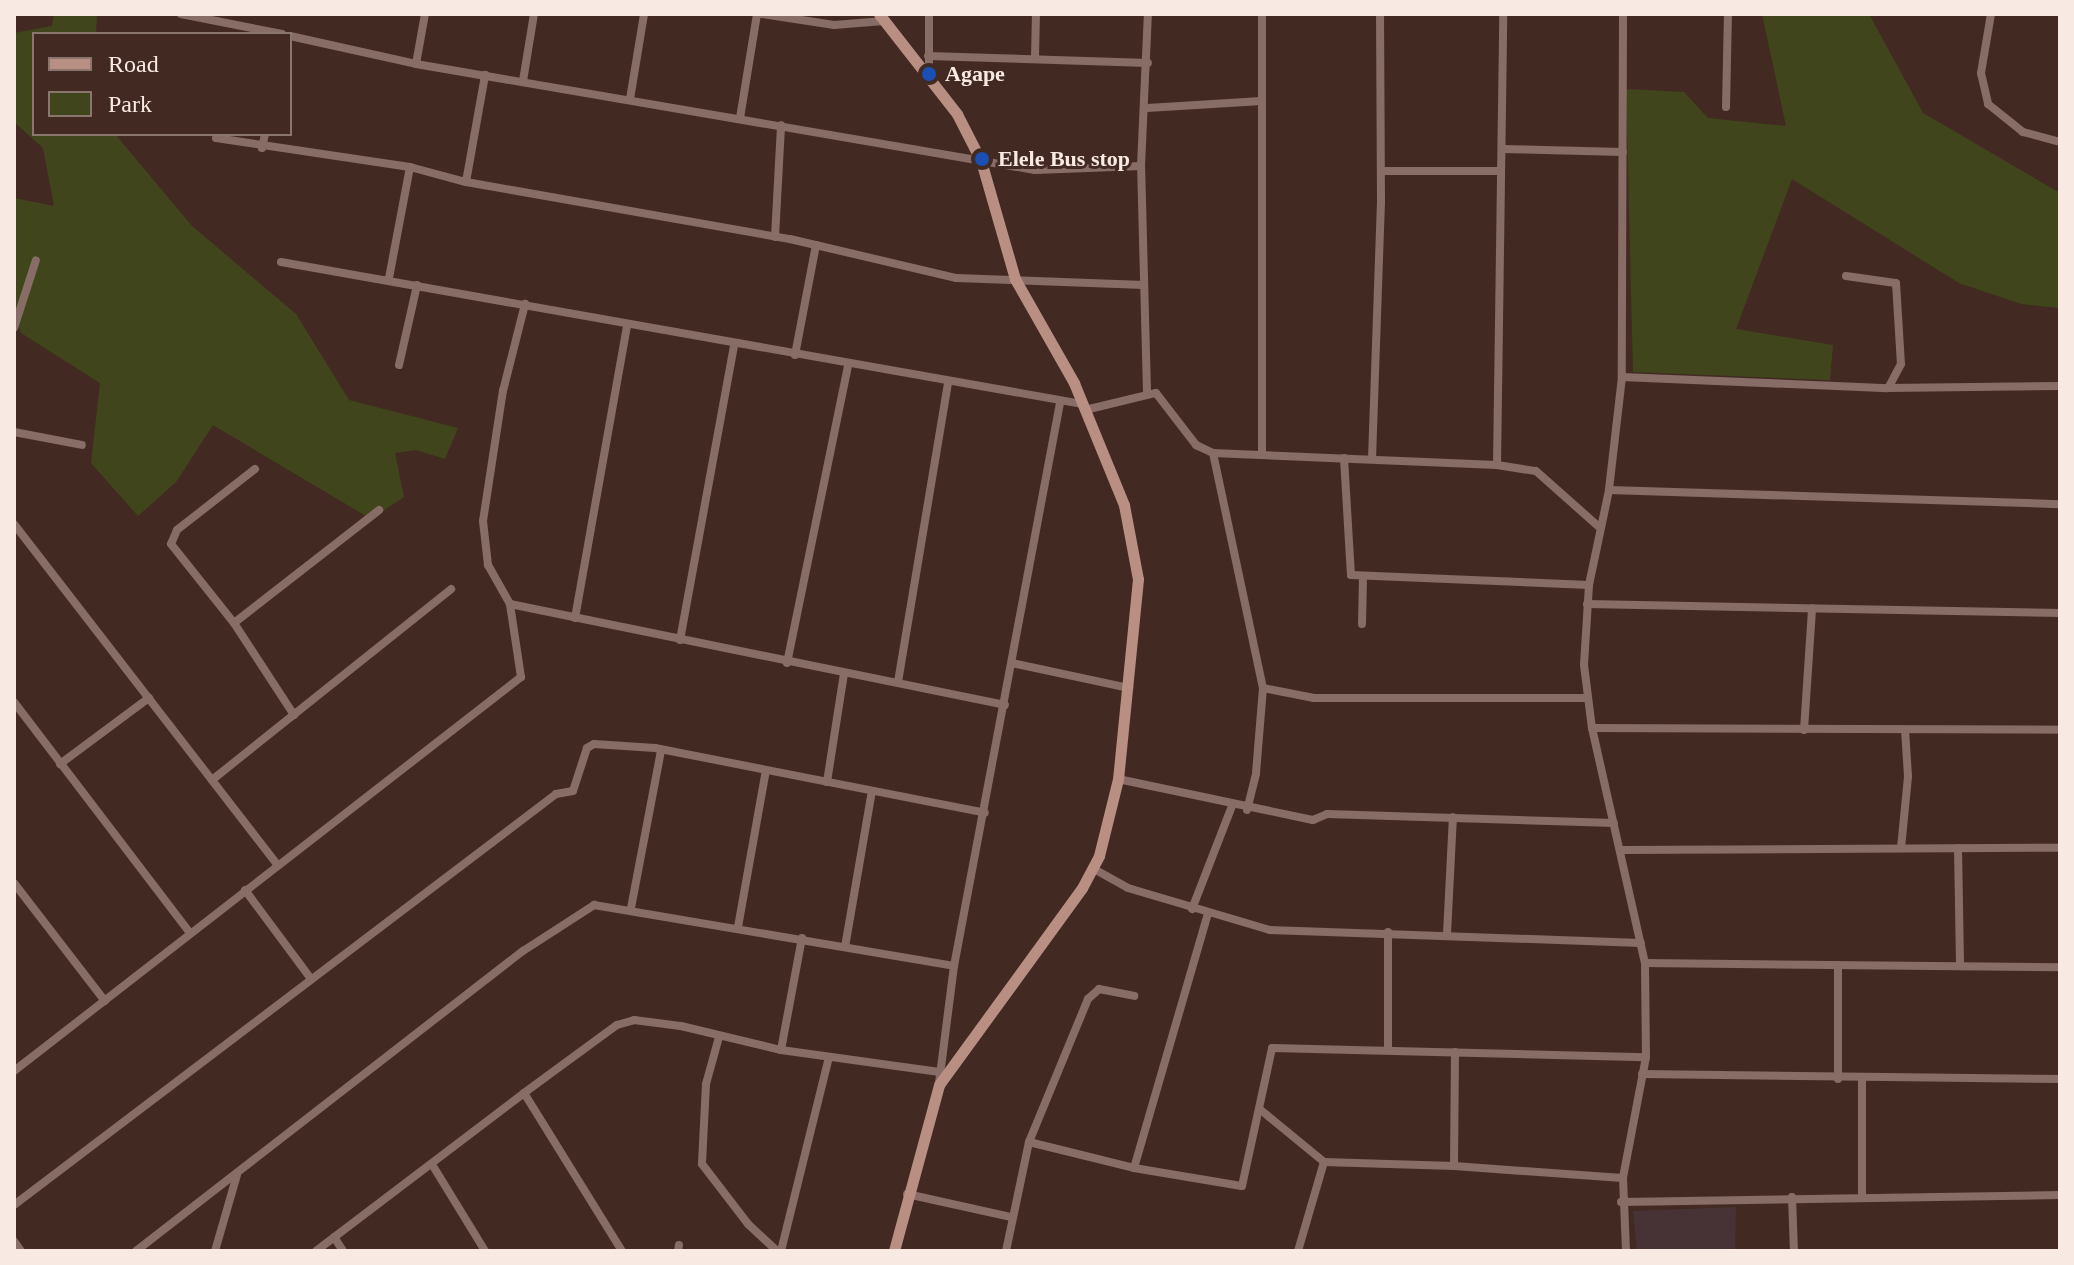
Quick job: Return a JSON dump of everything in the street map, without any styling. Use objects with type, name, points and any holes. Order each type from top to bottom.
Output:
[{"type":"street","points":[[181,14],[213,17],[274,32]]},
{"type":"street","points":[[416,64],[425,14]]},
{"type":"street","points":[[523,81],[534,14]]},
{"type":"street","points":[[630,99],[644,14]]},
{"type":"street","points":[[740,118],[759,14],[834,25],[882,17],[929,74],[981,161],[1015,279],[1084,407],[1124,505],[1136,561],[1129,688],[1118,779],[1094,869],[939,1085]]},
{"type":"street","points":[[929,14],[929,74]]},
{"type":"street","points":[[1035,57],[1036,14]]},
{"type":"street","points":[[1147,392],[1141,166],[1147,108],[1148,14]]},
{"type":"street","points":[[1262,14],[1262,455]]},
{"type":"street","points":[[1372,459],[1381,171],[1380,14]]},
{"type":"street","points":[[1497,465],[1503,14]]},
{"type":"street","points":[[1623,14],[1622,377],[1609,490],[1589,585],[1586,698],[1645,963],[1646,1057],[1621,1202],[1626,1251]]},
{"type":"street","points":[[1726,107],[1728,14]]},
{"type":"street","points":[[1991,14],[1981,73],[1988,104],[2023,132],[2060,142]]},
{"type":"street","points":[[292,36],[416,64],[1035,170],[1141,166]]},
{"type":"street","points":[[928,56],[1035,57],[1148,63]]},
{"type":"street","points":[[466,182],[485,75]]},
{"type":"street","points":[[1147,108],[1262,101]]},
{"type":"street","points":[[775,237],[781,125]]},
{"type":"street","points":[[262,148],[265,136]]},
{"type":"street","points":[[216,138],[262,148],[410,167],[466,182],[816,245],[956,278],[1144,285]]},
{"type":"street","points":[[1502,149],[1623,152]]},
{"type":"street","points":[[389,278],[410,167]]},
{"type":"street","points":[[1381,171],[1501,171]]},
{"type":"street","points":[[795,355],[816,245]]},
{"type":"street","points":[[14,328],[36,260]]},
{"type":"street","points":[[281,262],[389,278],[627,327],[1084,407],[1147,392],[1162,398],[1196,445],[1213,453],[1497,465],[1549,478],[1599,527]]},
{"type":"street","points":[[1846,276],[1896,283],[1901,364],[1888,388]]},
{"type":"street","points":[[399,365],[417,285]]},
{"type":"street","points":[[15,1068],[521,677],[510,604],[488,565],[483,521],[503,391],[525,304]]},
{"type":"street","points":[[575,618],[627,327]]},
{"type":"street","points":[[680,640],[734,345]]},
{"type":"street","points":[[834,364],[841,384]]},
{"type":"street","points":[[787,663],[841,384],[848,366]]},
{"type":"street","points":[[1622,377],[1888,388],[2060,386]]},
{"type":"street","points":[[898,682],[948,382]]},
{"type":"street","points":[[894,1251],[939,1085],[954,966],[1060,403]]},
{"type":"street","points":[[14,432],[82,445]]},
{"type":"street","points":[[1213,453],[1263,688],[1256,774],[1247,810]]},
{"type":"street","points":[[1344,458],[1348,571],[1363,578],[1589,585]]},
{"type":"street","points":[[255,469],[171,539],[173,550],[234,623],[294,715]]},
{"type":"street","points":[[1609,490],[2060,504]]},
{"type":"street","points":[[234,623],[379,510]]},
{"type":"street","points":[[14,524],[278,865]]},
{"type":"street","points":[[1362,624],[1363,578]]},
{"type":"street","points":[[212,780],[451,589]]},
{"type":"street","points":[[510,604],[787,663],[1005,705]]},
{"type":"street","points":[[1587,604],[2060,613]]},
{"type":"street","points":[[1804,730],[1812,608]]},
{"type":"street","points":[[1012,663],[1129,688]]},
{"type":"street","points":[[827,782],[844,673]]},
{"type":"street","points":[[1263,688],[1314,698],[1586,698]]},
{"type":"street","points":[[60,764],[149,698]]},
{"type":"street","points":[[15,703],[189,932]]},
{"type":"street","points":[[1592,728],[2060,730]]},
{"type":"street","points":[[1901,848],[1908,776],[1905,730]]},
{"type":"street","points":[[14,1205],[556,794],[573,791],[590,745],[614,742],[661,750],[985,813]]},
{"type":"street","points":[[631,908],[661,750]]},
{"type":"street","points":[[738,927],[766,770]]},
{"type":"street","points":[[1118,779],[1247,810],[1313,820],[1327,814],[1614,823]]},
{"type":"street","points":[[845,947],[872,791]]},
{"type":"street","points":[[1192,909],[1232,806]]},
{"type":"street","points":[[1447,934],[1453,817]]},
{"type":"street","points":[[1958,848],[1960,965]]},
{"type":"street","points":[[1620,850],[2060,848]]},
{"type":"street","points":[[1094,869],[1128,888],[1270,930],[1641,943]]},
{"type":"street","points":[[14,883],[105,1001]]},
{"type":"street","points":[[245,890],[311,979]]},
{"type":"street","points":[[136,1251],[523,951],[594,905],[631,908],[954,966]]},
{"type":"street","points":[[1134,1168],[1208,914]]},
{"type":"street","points":[[1388,932],[1388,1048]]},
{"type":"street","points":[[781,1050],[802,938]]},
{"type":"street","points":[[1645,963],[2060,967]]},
{"type":"street","points":[[1838,965],[1838,1079]]},
{"type":"street","points":[[1006,1251],[1029,1142],[1088,999],[1099,989],[1134,996]]},
{"type":"street","points":[[316,1251],[433,1166],[524,1093],[626,1021],[681,1026],[781,1050],[939,1072]]},
{"type":"street","points":[[719,1037],[706,1084],[702,1164],[748,1224],[779,1251],[829,1057]]},
{"type":"street","points":[[1029,1142],[1134,1168],[1242,1186],[1262,1111],[1272,1048],[1388,1048],[1646,1057]]},
{"type":"street","points":[[1454,1166],[1455,1052]]},
{"type":"street","points":[[1642,1074],[1838,1079],[2060,1079]]},
{"type":"street","points":[[1862,1079],[1862,1195]]},
{"type":"street","points":[[524,1093],[622,1251]]},
{"type":"street","points":[[1262,1111],[1324,1162],[1454,1166],[1623,1178]]},
{"type":"street","points":[[1298,1251],[1324,1162]]},
{"type":"street","points":[[433,1166],[485,1251]]},
{"type":"street","points":[[215,1251],[237,1174]]},
{"type":"street","points":[[907,1194],[1011,1217]]},
{"type":"street","points":[[1621,1202],[1862,1195],[2060,1195]]},
{"type":"street","points":[[1792,1197],[1794,1251]]},
{"type":"street","points":[[334,1237],[343,1251]]},
{"type":"street","points":[[14,1241],[21,1251]]},
{"type":"shaded area","points":[[1736,1207],[1735,1251],[1637,1251],[1633,1211]]},
{"type":"green space","points":[[54,14],[97,14],[96,32],[32,32],[32,136],[117,136],[192,226],[296,314],[349,400],[458,428],[445,459],[416,450],[395,453],[404,497],[371,519],[213,425],[176,482],[138,516],[91,463],[100,383],[21,333],[14,313],[14,198],[54,206],[43,148],[14,122],[14,33],[52,26]]},
{"type":"green space","points":[[1762,14],[1869,14],[1923,113],[2060,193],[2060,308],[2021,304],[1959,283],[1792,179],[1736,329],[1833,345],[1830,380],[1633,372],[1626,89],[1684,92],[1708,118],[1786,126]]},
{"type":"place","name":"Agape","points":[[929,74]]},
{"type":"place","name":"Elele Bus stop","points":[[982,159]]}]
